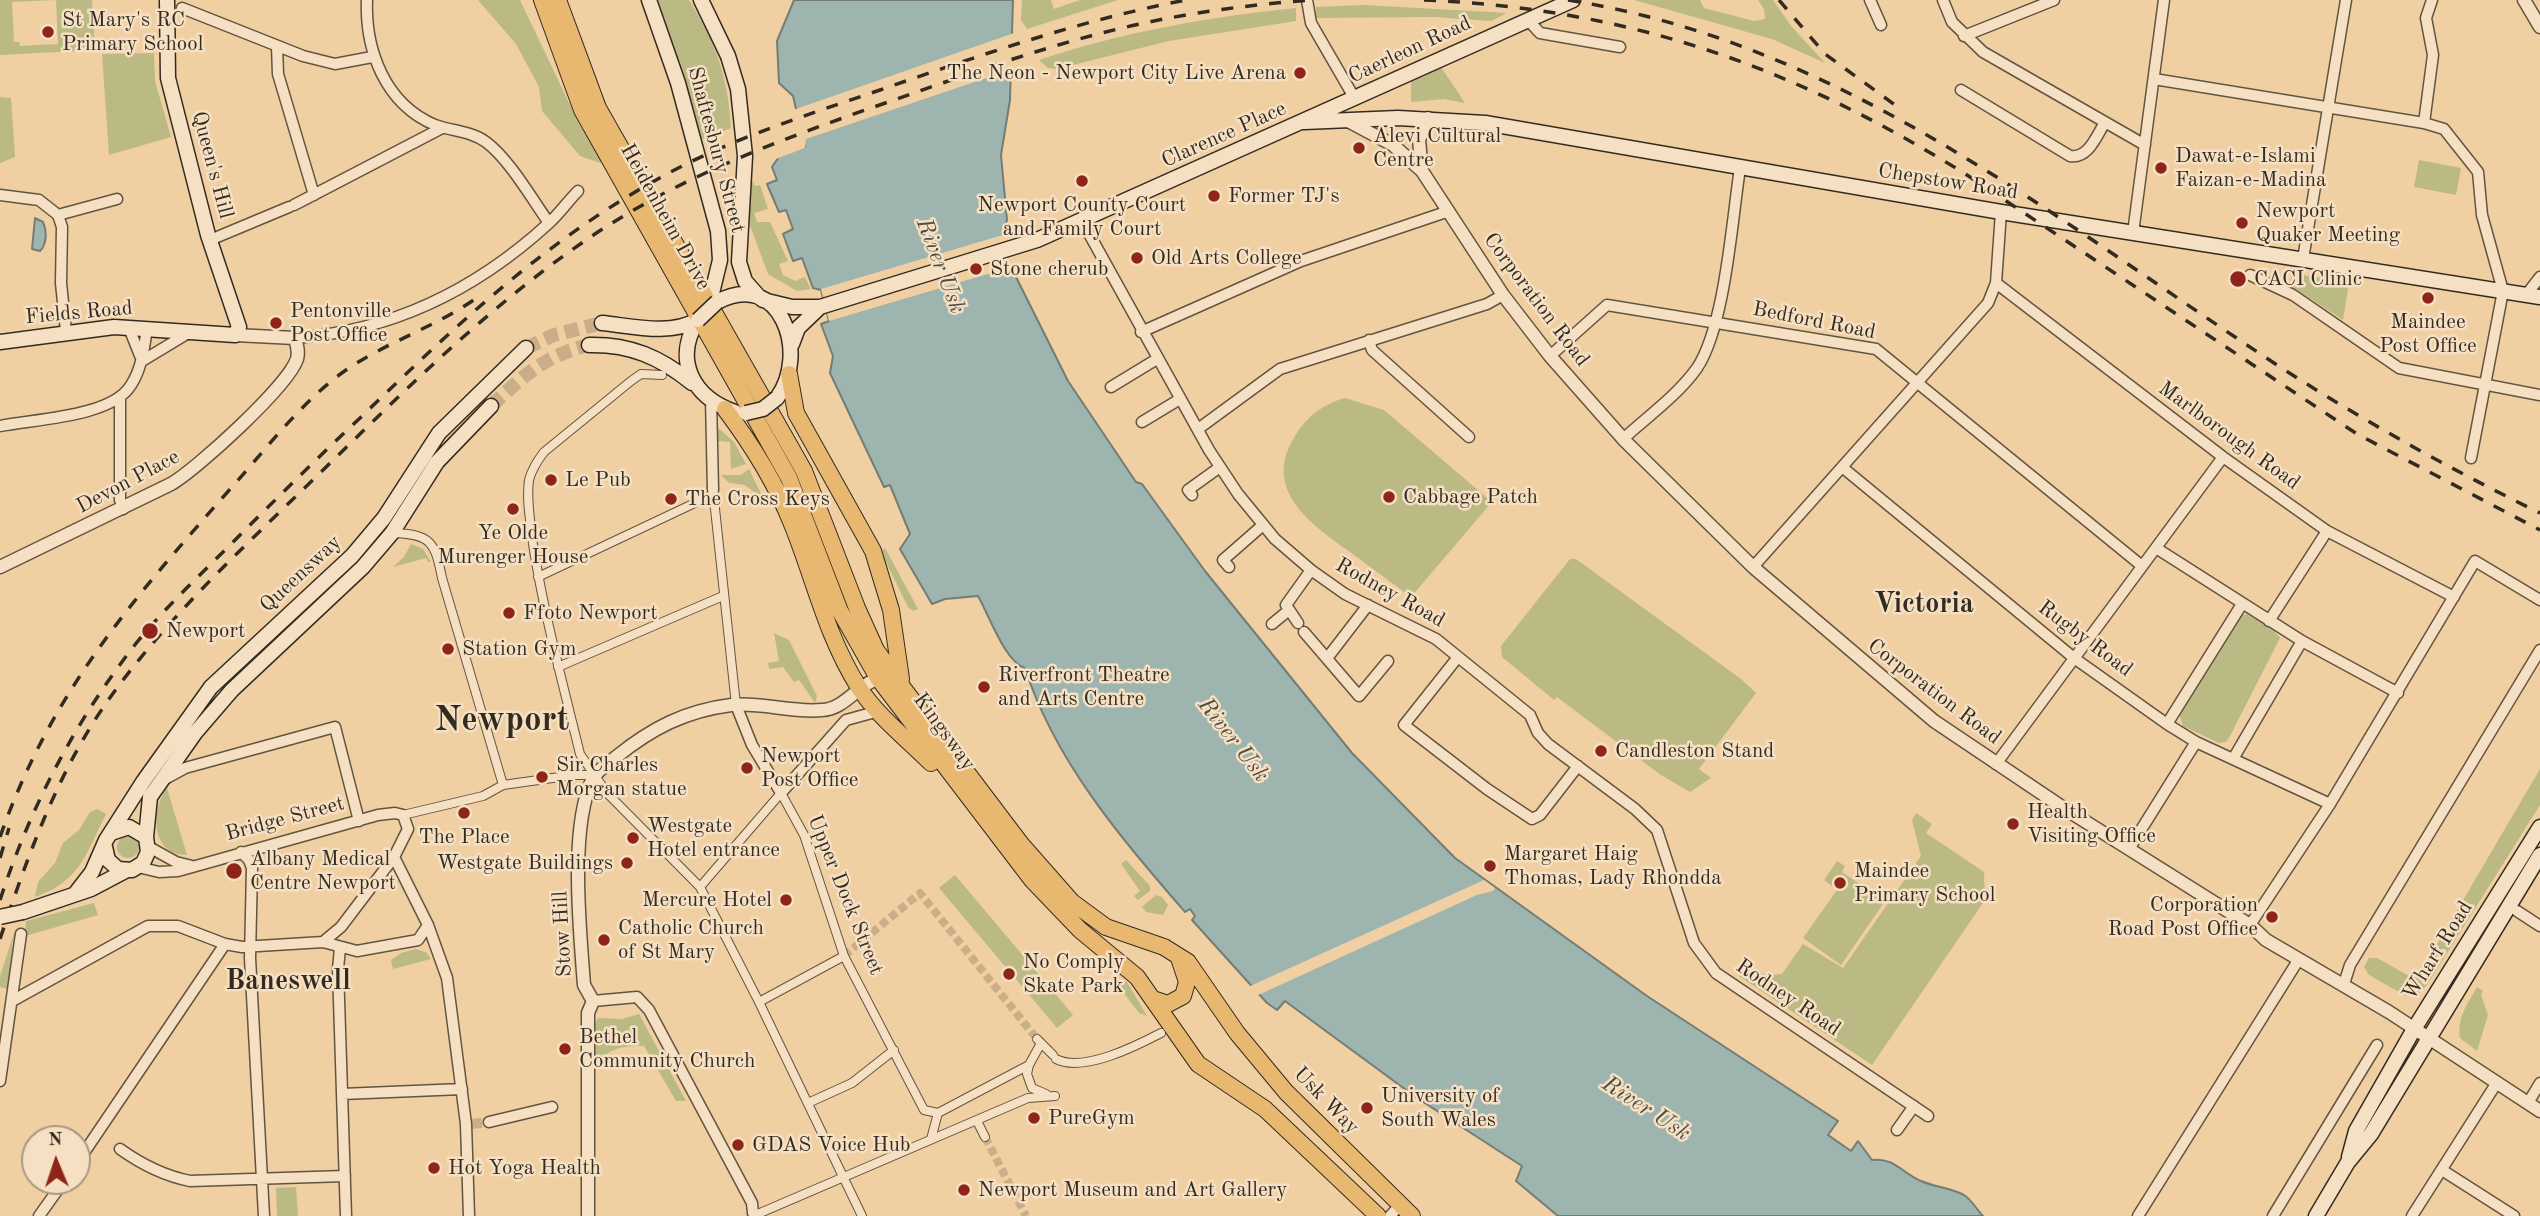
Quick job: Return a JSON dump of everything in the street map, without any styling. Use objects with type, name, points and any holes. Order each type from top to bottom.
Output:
[{"type":"main road","name":"Queen's Hill","points":[[167,0],[168,78],[210,240],[237,312],[239,327],[235,335]]},
{"type":"main road","points":[[531,0],[572,86]]},
{"type":"main road","name":"Heidenheim Drive","points":[[542,0],[572,86],[615,173],[770,445]]},
{"type":"main road","name":"Heidenheim Drive","points":[[558,0],[598,108],[786,438]]},
{"type":"main road","points":[[565,0],[575,46]]},
{"type":"main road","name":"Shaftesbury Street","points":[[649,0],[678,83],[718,231],[720,260],[714,297],[697,320]]},
{"type":"main road","name":"Shaftesbury Street","points":[[701,0],[728,56],[738,89],[745,156],[739,262],[745,281],[762,299]]},
{"type":"main road","name":"Caerleon Road","points":[[1304,122],[1573,0]]},
{"type":"main road","points":[[1348,121],[1354,99]]},
{"type":"main road","name":"Chepstow Road","points":[[1348,121],[1428,118],[1485,123],[2001,212],[2533,296]]},
{"type":"main road","name":"Clarence Place","points":[[822,306],[1026,244],[1304,122],[1348,121]]},
{"type":"main road","points":[[714,297],[735,295],[792,307],[822,306]]},
{"type":"main road","points":[[762,299],[784,319],[791,346],[789,374],[796,412],[873,551],[891,610],[903,688]]},
{"type":"main road","points":[[791,346],[799,328],[822,306]]},
{"type":"main road","points":[[602,323],[662,328],[697,320]]},
{"type":"main road","points":[[697,320],[686,345],[686,361],[699,388]]},
{"type":"main road","name":"Fields Road","points":[[0,342],[66,331],[129,328],[235,335]]},
{"type":"main road","points":[[589,345],[610,344],[638,350],[664,362],[725,409],[746,414],[763,409],[777,398],[789,374]]},
{"type":"main road","name":"Queensway","points":[[107,840],[174,737],[211,687],[352,556],[384,518],[439,433],[526,348]]},
{"type":"main road","name":"Queensway","points":[[133,869],[147,857],[150,797],[176,758],[232,690],[335,595],[391,535],[437,462],[491,406]]},
{"type":"main road","points":[[725,409],[751,443],[774,483],[824,618],[860,689],[978,813]]},
{"type":"main road","name":"Kingsway","points":[[786,438],[812,488],[841,569],[876,650],[1021,844],[1072,902],[1106,927],[1155,943],[1178,955],[1197,972],[1220,1006]]},
{"type":"main road","name":"Kingsway","points":[[770,445],[802,507],[840,611],[878,678],[978,813],[1065,916],[1132,971],[1153,999],[1166,1031]]},
{"type":"main road","points":[[75,894],[92,872],[107,840],[128,827],[147,842]]},
{"type":"main road","name":"Wharf Road","points":[[2381,1103],[2414,1029],[2540,827]]},
{"type":"main road","points":[[107,840],[112,865],[133,869]]},
{"type":"main road","name":"Wharf Road","points":[[2381,1103],[2428,1038],[2540,855]]},
{"type":"main road","points":[[0,917],[75,894],[133,869]]},
{"type":"main road","points":[[1153,999],[1172,1003],[1185,992],[1187,978],[1178,955]]},
{"type":"main road","name":"Usk Way","points":[[1220,1006],[1237,1033],[1286,1092],[1401,1212]]},
{"type":"main road","points":[[1166,1031],[1198,1064],[1265,1109],[1378,1216]]},
{"type":"main road","points":[[2316,1216],[2348,1162],[2356,1131],[2381,1103]]},
{"type":"street","points":[[367,0],[368,41],[372,57],[404,103],[423,120],[484,141],[497,153],[550,223]]},
{"type":"street","points":[[1307,0],[1311,23],[1354,99]]},
{"type":"street","points":[[1870,0],[1881,25]]},
{"type":"street","points":[[1943,0],[1952,22],[1983,52],[2104,124],[2145,145]]},
{"type":"street","points":[[2015,0],[2021,12]]},
{"type":"street","points":[[1964,36],[2054,0]]},
{"type":"street","points":[[2133,233],[2164,0]]},
{"type":"street","points":[[2303,260],[2346,0]]},
{"type":"street","points":[[2424,123],[2432,55],[2426,18],[2432,0]]},
{"type":"street","points":[[2524,0],[2540,27]]},
{"type":"street","points":[[182,8],[276,46],[335,64],[372,57]]},
{"type":"street","points":[[1527,19],[1540,33],[1620,47]]},
{"type":"street","points":[[276,46],[278,74],[314,195]]},
{"type":"street","points":[[2154,79],[2424,123],[2444,130],[2478,172],[2482,215],[2503,291],[2471,458]]},
{"type":"street","points":[[1961,90],[2070,156],[2078,157],[2085,153],[2104,124]]},
{"type":"street","points":[[1422,171],[1419,140],[1428,118]]},
{"type":"street","name":"Clarence Place","points":[[1348,121],[1393,145],[1422,171]]},
{"type":"street","points":[[210,240],[314,195],[442,128]]},
{"type":"street","points":[[1623,439],[1696,369],[1708,348],[1716,322],[1740,168]]},
{"type":"street","name":"Corporation Road","points":[[1422,171],[1503,295],[1550,356],[1623,439],[1753,567],[1901,695],[1996,764],[2250,925],[2266,940],[2344,984],[2540,1111]]},
{"type":"street","points":[[235,335],[295,338],[373,326],[425,308],[474,280],[550,223],[578,191]]},
{"type":"street","points":[[0,195],[39,200],[58,215],[62,227],[61,283],[66,331]]},
{"type":"street","points":[[58,215],[117,198]]},
{"type":"street","points":[[1141,331],[1290,265],[1449,211]]},
{"type":"street","points":[[1753,567],[1987,303],[1996,283],[2001,212]]},
{"type":"street","name":"Rodney Road","points":[[1083,221],[1141,331],[1220,467],[1264,525],[1311,570],[1368,606],[1428,634],[1530,715],[1538,733],[1548,744],[1642,814],[1657,830],[1694,943],[1716,973],[1928,1116]]},
{"type":"street","points":[[2250,275],[2293,295],[2399,368],[2540,395]]},
{"type":"street","points":[[2533,296],[2540,277]]},
{"type":"street","name":"Marlborough Road","points":[[1996,283],[2223,457],[2327,531],[2454,597]]},
{"type":"street","points":[[1198,429],[1280,369],[1487,304],[1503,295]]},
{"type":"street","name":"Bedford Road","points":[[1550,356],[1607,305],[1876,349],[2142,566]]},
{"type":"street","points":[[129,328],[142,361]]},
{"type":"street","points":[[0,426],[103,407],[120,398],[131,386],[154,328]]},
{"type":"street","points":[[142,361],[191,331]]},
{"type":"street","name":"Devon Place","points":[[0,567],[123,509],[185,476],[233,433],[291,368],[297,359],[295,338]]},
{"type":"street","points":[[1369,340],[1372,350],[1469,437]]},
{"type":"street","points":[[1111,387],[1157,359]]},
{"type":"street","points":[[662,375],[640,374],[544,452],[534,466],[528,492],[538,577],[558,667],[580,754],[607,793],[700,887],[759,1002],[862,1216]]},
{"type":"street","points":[[120,398],[120,500],[123,509]]},
{"type":"street","points":[[1142,422],[1180,399]]},
{"type":"street","name":"Upper Dock Street","points":[[711,400],[713,492],[736,705],[752,745],[804,835],[844,956],[924,1110],[938,1114]]},
{"type":"street","points":[[1996,764],[2223,457]]},
{"type":"street","points":[[1192,495],[1188,490],[1220,467]]},
{"type":"street","name":"Rugby Road","points":[[1842,467],[2074,658],[2167,724],[2196,742],[2330,804]]},
{"type":"street","points":[[538,577],[713,492]]},
{"type":"street","points":[[1229,567],[1223,560],[1264,525]]},
{"type":"street","points":[[2270,621],[2327,531]]},
{"type":"street","points":[[391,535],[418,536],[431,543],[437,552],[442,578],[503,785]]},
{"type":"street","points":[[2156,548],[2302,641],[2398,693]]},
{"type":"street","points":[[2250,925],[2330,804],[2475,561],[2540,600]]},
{"type":"street","points":[[1311,570],[1286,605],[1359,696],[1388,662]]},
{"type":"street","points":[[558,667],[723,596]]},
{"type":"street","points":[[2167,724],[2242,604]]},
{"type":"street","points":[[1328,657],[1368,606]]},
{"type":"street","points":[[1272,624],[1289,611]]},
{"type":"street","points":[[2233,759],[2302,641]]},
{"type":"street","points":[[2344,984],[2349,967],[2540,650]]},
{"type":"street","points":[[1458,657],[1404,725],[1522,815],[1537,819],[1578,766]]},
{"type":"street","points":[[846,720],[843,703],[849,671]]},
{"type":"street","points":[[323,943],[341,927],[394,857],[408,829],[403,815],[483,796],[503,785],[574,775],[595,775],[642,736],[690,712],[736,705],[817,711],[843,703],[878,678],[891,679],[903,688]]},
{"type":"street","points":[[700,887],[846,720],[879,711]]},
{"type":"street","points":[[158,783],[185,768],[335,727],[359,821]]},
{"type":"street","points":[[2129,849],[2196,742]]},
{"type":"street","name":"Stow Hill","points":[[588,1216],[588,1013],[593,1001],[584,985],[580,857],[584,802],[595,775]]},
{"type":"street","name":"Bridge Street","points":[[133,869],[167,872],[390,813],[403,815]]},
{"type":"street","points":[[147,842],[176,862],[192,866]]},
{"type":"street","points":[[241,852],[249,860],[251,868],[250,947],[264,1216]]},
{"type":"street","points":[[394,857],[428,925],[447,978],[469,1124],[470,1216]]},
{"type":"street","points":[[2517,911],[2540,926]]},
{"type":"street","points":[[418,940],[428,925]]},
{"type":"street","points":[[12,1001],[148,926],[178,926],[225,944],[250,947],[323,943],[340,948],[369,950],[418,940],[438,952]]},
{"type":"street","points":[[0,1081],[22,934]]},
{"type":"street","points":[[91,1142],[225,944]]},
{"type":"street","points":[[340,948],[338,969],[346,1216]]},
{"type":"street","points":[[759,1002],[844,956]]},
{"type":"street","points":[[2138,1216],[2299,959]]},
{"type":"street","points":[[593,1001],[637,997],[649,1010],[752,1203],[754,1214],[1028,1098],[1055,1096],[1032,1088],[1027,1074],[1038,1042],[1054,1057],[1068,1063],[1110,1056],[1166,1031]]},
{"type":"street","points":[[2273,1216],[2377,1045]]},
{"type":"street","points":[[808,1104],[852,1083],[894,1050]]},
{"type":"street","points":[[931,1139],[938,1114],[1029,1065]]},
{"type":"street","points":[[2528,1103],[2540,1083]]},
{"type":"street","points":[[2413,1216],[2496,1084]]},
{"type":"street","points":[[342,1094],[462,1089]]},
{"type":"street","points":[[1897,1130],[1913,1106]]},
{"type":"street","points":[[489,1122],[552,1107]]},
{"type":"street","points":[[977,1121],[985,1137]]},
{"type":"street","points":[[120,1149],[145,1164],[190,1181],[345,1176]]},
{"type":"street","points":[[2442,1170],[2514,1216]]},
{"type":"street","points":[[39,1216],[54,1195]]},
{"type":"shaded area","points":[[0,0],[56,0],[92,0],[95,50],[0,55]],"holes":[[[56,0],[58,44],[20,46],[19,42],[14,42],[12,2]]]},
{"type":"shaded area","points":[[478,0],[520,0],[579,124],[603,161],[600,163],[580,156],[542,111],[539,87],[516,44]]},
{"type":"shaded area","points":[[657,0],[689,0],[713,46],[724,76],[731,128],[700,140],[687,86]]},
{"type":"shaded area","points":[[1022,0],[1051,0],[1054,9],[1080,0],[1118,0],[1027,29],[1021,20]]},
{"type":"shaded area","points":[[1634,0],[1700,0],[1704,8],[1754,21],[1765,19],[1764,9],[1758,0],[1773,0],[1792,27],[1825,63],[1772,39]]},
{"type":"shaded area","points":[[1365,5],[1507,13],[1491,21],[1435,17],[1316,18],[1316,7]]},
{"type":"shaded area","points":[[1296,8],[1296,21],[1169,41],[1057,69],[1048,68],[1039,60],[1102,41],[1166,27]]},
{"type":"shaded area","points":[[154,53],[155,81],[171,137],[109,155],[102,54]]},
{"type":"shaded area","points":[[1441,67],[1465,103],[1444,99],[1411,102],[1411,79]]},
{"type":"shaded area","points":[[0,97],[11,98],[15,157],[0,163]]},
{"type":"shaded area","points":[[2419,160],[2461,168],[2456,195],[2414,187]]},
{"type":"shaded area","points":[[749,174],[755,186],[760,185],[768,209],[754,213],[757,222],[770,222],[788,261],[779,264],[783,275],[795,281],[805,277],[811,289],[797,291],[768,274],[748,220]]},
{"type":"shaded area","points":[[2296,274],[2349,282],[2343,320],[2290,285],[2291,276]]},
{"type":"shaded area","name":"Cabbage Patch","points":[[1345,398],[1384,410],[1492,502],[1411,597],[1320,530],[1295,504],[1287,489],[1284,473],[1286,455],[1295,436],[1316,412]]},
{"type":"shaded area","points":[[717,427],[734,442],[746,464],[731,469],[730,442],[718,441]]},
{"type":"shaded area","points":[[749,469],[764,500],[745,485],[729,483],[721,475],[741,475]]},
{"type":"shaded area","points":[[411,544],[423,549],[431,562],[426,558],[393,567],[404,557]]},
{"type":"shaded area","points":[[885,548],[918,609],[913,611],[908,607],[881,552]]},
{"type":"shaded area","points":[[1570,559],[1576,559],[1741,679],[1756,693],[1699,769],[1711,778],[1690,792],[1661,775],[1557,697],[1554,700],[1502,657],[1501,646]]},
{"type":"shaded area","points":[[2247,614],[2270,626],[2280,638],[2230,736],[2226,742],[2219,743],[2183,726],[2179,713],[2241,615]]},
{"type":"shaded area","points":[[774,633],[789,640],[817,696],[815,703],[799,680],[794,682],[783,667],[769,669],[768,663],[779,661]]},
{"type":"shaded area","points":[[2540,769],[2540,805],[2427,985],[2419,993],[2406,996],[2369,975],[2364,967],[2369,958],[2377,958],[2409,976],[2422,970]]},
{"type":"shaded area","points":[[167,788],[187,855],[166,848],[157,830],[158,808]]},
{"type":"shaded area","points":[[97,809],[106,814],[80,864],[63,883],[35,897],[38,882],[55,863],[63,843],[79,830],[90,812]]},
{"type":"shaded area","points":[[1916,813],[1932,824],[1926,833],[1984,872],[1985,900],[1872,1065],[1739,976],[1749,971],[1782,974],[1803,944],[1843,968],[1921,856],[1912,820]]},
{"type":"shaded area","points":[[128,836],[136,839],[139,847],[136,855],[128,858],[120,855],[117,847],[120,839]]},
{"type":"shaded area","points":[[1126,860],[1150,886],[1150,891],[1138,900],[1134,896],[1140,891],[1121,864]]},
{"type":"shaded area","points":[[1837,861],[1845,866],[1842,872],[1885,901],[1841,965],[1803,938],[1837,890],[1824,880]]},
{"type":"shaded area","points":[[955,875],[1073,1015],[1057,1028],[939,888]]},
{"type":"shaded area","points":[[1156,895],[1162,897],[1168,905],[1163,915],[1146,912],[1142,907]]},
{"type":"shaded area","points":[[94,903],[98,915],[25,936],[26,921]]},
{"type":"shaded area","points":[[19,928],[13,940],[8,989],[0,987],[0,976],[15,930]]},
{"type":"shaded area","points":[[416,949],[427,953],[431,959],[393,969],[391,960],[401,953]]},
{"type":"shaded area","points":[[1113,979],[1127,982],[1147,1016],[1139,1013]]},
{"type":"shaded area","points":[[2477,987],[2483,991],[2481,995],[2488,1015],[2477,1051],[2460,1038],[2459,1031],[2464,1011]]},
{"type":"shaded area","points":[[639,1014],[686,1101],[676,1101],[644,1046],[616,1049],[603,1058],[619,1063],[618,1067],[595,1063],[594,1024],[598,1018],[622,1019]]},
{"type":"shaded area","points":[[296,1187],[298,1216],[277,1216],[276,1188]]},
{"type":"water","name":"River Usk","points":[[794,0],[1013,0],[1010,100],[1001,155],[1007,220],[1002,235],[1011,267],[1068,381],[1136,482],[1142,484],[1205,571],[1352,753],[1455,858],[1647,996],[1838,1121],[1828,1135],[1851,1151],[1858,1141],[1872,1160],[1886,1161],[1914,1178],[1964,1195],[1983,1216],[1558,1216],[1516,1181],[1522,1166],[1417,1098],[1285,1001],[1277,1010],[1267,1003],[1192,920],[1195,916],[1190,909],[1185,912],[1161,884],[1093,798],[1054,736],[1025,668],[1004,648],[978,596],[945,599],[932,604],[900,549],[910,534],[890,485],[884,487],[830,373],[833,356],[821,324],[829,321],[821,290],[813,288],[802,258],[793,261],[783,234],[793,229],[786,210],[779,212],[767,184],[777,180],[772,167],[780,155],[805,147],[793,96],[779,83],[777,41]]},
{"type":"water","points":[[35,218],[43,222],[45,229],[45,241],[40,251],[32,249]]},
{"type":"pier","points":[[1014,33],[1013,69],[806,139],[805,148],[773,160],[778,152],[801,145],[793,110]]},
{"type":"pier","points":[[1006,234],[1015,266],[829,321],[821,289]]},
{"type":"pier","points":[[1484,880],[1495,888],[1493,891],[1477,895],[1256,996],[1248,987]]},
{"type":"tunnel","points":[[526,348],[554,335],[602,323]]},
{"type":"tunnel","points":[[491,406],[524,376],[546,361],[589,345]]},
{"type":"tunnel","points":[[844,956],[920,893],[1037,1039]]},
{"type":"tunnel","points":[[472,1124],[489,1122]]},
{"type":"tunnel","points":[[985,1137],[1026,1216]]},
{"type":"railway","points":[[0,900],[25,832],[56,767],[92,705],[144,633],[393,386],[496,292],[533,263],[609,208],[649,184],[704,155],[762,131],[1031,39],[1186,0]]},
{"type":"railway","points":[[0,939],[33,845],[59,784],[91,727],[132,668],[209,582],[383,411],[482,320],[552,264],[624,216],[697,177],[812,129],[943,83],[1075,40],[1154,21],[1313,0]]},
{"type":"railway","points":[[1424,0],[1500,6],[1572,16],[1641,31],[1708,50],[1773,74],[1837,103],[1967,175],[2357,434],[2540,530]]},
{"type":"railway","points":[[1568,0],[1668,22],[1763,54],[1853,95],[1940,142],[2024,195],[2339,404],[2438,461],[2540,513]]},
{"type":"railway","points":[[1779,0],[1825,54],[1895,105]]},
{"type":"railway","points":[[0,837],[21,785],[69,692],[128,609],[272,441],[300,410],[346,370],[475,299]]},
{"type":"railway","points":[[0,858],[9,828]]},
{"type":"place","name":"St Mary's RC Primary School","points":[[48,32]]},
{"type":"place","name":"The Neon - Newport City Live Arena","points":[[1300,73]]},
{"type":"place","name":"Alevi Cultural Centre","points":[[1359,148]]},
{"type":"place","name":"Dawat-e-Islami Faizan-e-Madina","points":[[2161,168]]},
{"type":"place","name":"Newport County Court and Family Court","points":[[1082,181]]},
{"type":"place","name":"Former TJ's","points":[[1214,196]]},
{"type":"place","name":"Newport Quaker Meeting","points":[[2242,223]]},
{"type":"place","name":"Old Arts College","points":[[1137,258]]},
{"type":"place","name":"Stone cherub","points":[[976,269]]},
{"type":"place","name":"CACI Clinic","points":[[2238,279]]},
{"type":"place","name":"Maindee Post Office","points":[[2428,298]]},
{"type":"place","name":"Pentonville Post Office","points":[[276,323]]},
{"type":"place","name":"Le Pub","points":[[551,480]]},
{"type":"place","name":"Cabbage Patch","points":[[1389,497]]},
{"type":"place","name":"The Cross Keys","points":[[671,499]]},
{"type":"place","name":"Ye Olde Murenger House","points":[[513,509]]},
{"type":"place","name":"Ffoto Newport","points":[[509,613]]},
{"type":"place","name":"Newport","points":[[150,631]]},
{"type":"place","name":"Station Gym","points":[[448,649]]},
{"type":"place","name":"Riverfront Theatre and Arts Centre","points":[[984,687]]},
{"type":"place","name":"Candleston Stand","points":[[1601,751]]},
{"type":"place","name":"Newport Post Office","points":[[747,768]]},
{"type":"place","name":"Sir Charles Morgan statue","points":[[542,777]]},
{"type":"place","name":"The Place","points":[[464,813]]},
{"type":"place","name":"Health Visiting Office","points":[[2013,824]]},
{"type":"place","name":"Westgate Hotel entrance","points":[[633,838]]},
{"type":"place","name":"Westgate Buildings","points":[[627,863]]},
{"type":"place","name":"Margaret Haig Thomas, Lady Rhondda","points":[[1490,866]]},
{"type":"place","name":"Albany Medical Centre Newport","points":[[234,871]]},
{"type":"place","name":"Maindee Primary School","points":[[1840,883]]},
{"type":"place","name":"Mercure Hotel","points":[[786,900]]},
{"type":"place","name":"Corporation Road Post Office","points":[[2272,917]]},
{"type":"place","name":"Catholic Church of St Mary","points":[[604,940]]},
{"type":"place","name":"No Comply Skate Park","points":[[1009,974]]},
{"type":"place","name":"Bethel Community Church","points":[[565,1049]]},
{"type":"place","name":"University of South Wales","points":[[1367,1108]]},
{"type":"place","name":"PureGym","points":[[1034,1118]]},
{"type":"place","name":"GDAS Voice Hub","points":[[738,1145]]},
{"type":"place","name":"Hot Yoga Health","points":[[434,1168]]},
{"type":"place","name":"Newport Museum and Art Gallery","points":[[964,1190]]},
{"type":"district","name":"Victoria","points":[[1924,605]]},
{"type":"district","name":"Newport","points":[[502,721]]},
{"type":"district","name":"Baneswell","points":[[288,982]]}]
